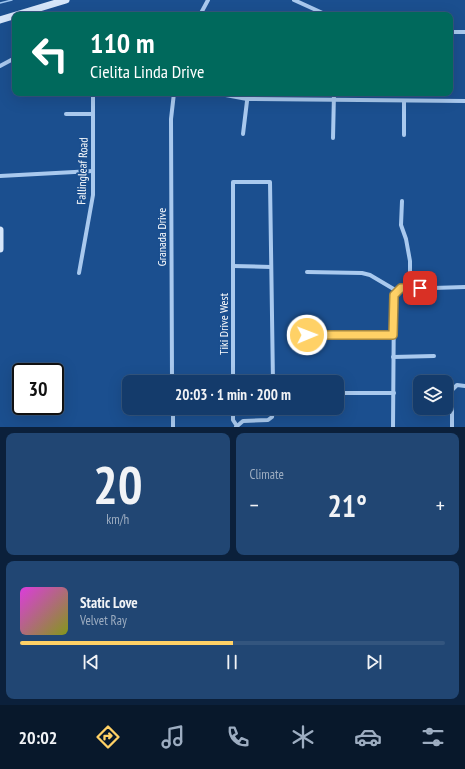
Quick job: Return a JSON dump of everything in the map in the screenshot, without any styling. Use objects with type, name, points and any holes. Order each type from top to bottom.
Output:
[{"type":"main road","points":[[22,12],[66,0]]},
{"type":"main road","points":[[0,20],[12,15]]},
{"type":"main road","points":[[0,230],[0,249]]},
{"type":"street","points":[[202,12],[208,0]]},
{"type":"street","points":[[294,0],[320,12]]},
{"type":"street","points":[[453,32],[465,32]]},
{"type":"street","points":[[0,66],[12,60]]},
{"type":"street","name":"Fallingleaf Road","points":[[79,273],[93,195],[93,96]]},
{"type":"street","name":"Granada Drive","points":[[172,375],[171,119],[174,96]]},
{"type":"street","points":[[231,96],[247,99],[465,101]]},
{"type":"street","points":[[243,134],[248,96]]},
{"type":"street","points":[[333,138],[334,96]]},
{"type":"street","points":[[404,101],[404,135]]},
{"type":"street","points":[[66,114],[93,114]]},
{"type":"street","points":[[0,176],[93,171]]},
{"type":"street","name":"Tiki Drive West","points":[[233,375],[232,182],[270,182],[271,267]]},
{"type":"street","points":[[402,201],[401,224],[410,261],[410,273],[407,288]]},
{"type":"street","points":[[233,266],[271,267],[273,375]]},
{"type":"street","points":[[307,272],[362,273],[370,275],[397,291]]},
{"type":"street","points":[[393,427],[394,295],[397,291],[407,288],[465,287]]},
{"type":"street","points":[[307,335],[393,335]]},
{"type":"street","points":[[393,357],[434,356]]},
{"type":"street","points":[[452,427],[452,390],[457,385],[465,386]]},
{"type":"street","points":[[344,393],[394,393]]},
{"type":"street","points":[[173,415],[173,427]]},
{"type":"street","points":[[233,415],[233,420],[236,426],[243,421],[268,420],[272,415]]},
{"type":"waterway","points":[[0,3],[12,0]]},
{"type":"route","points":[[307,335],[393,335],[394,295],[401,288],[420,288]]}]
